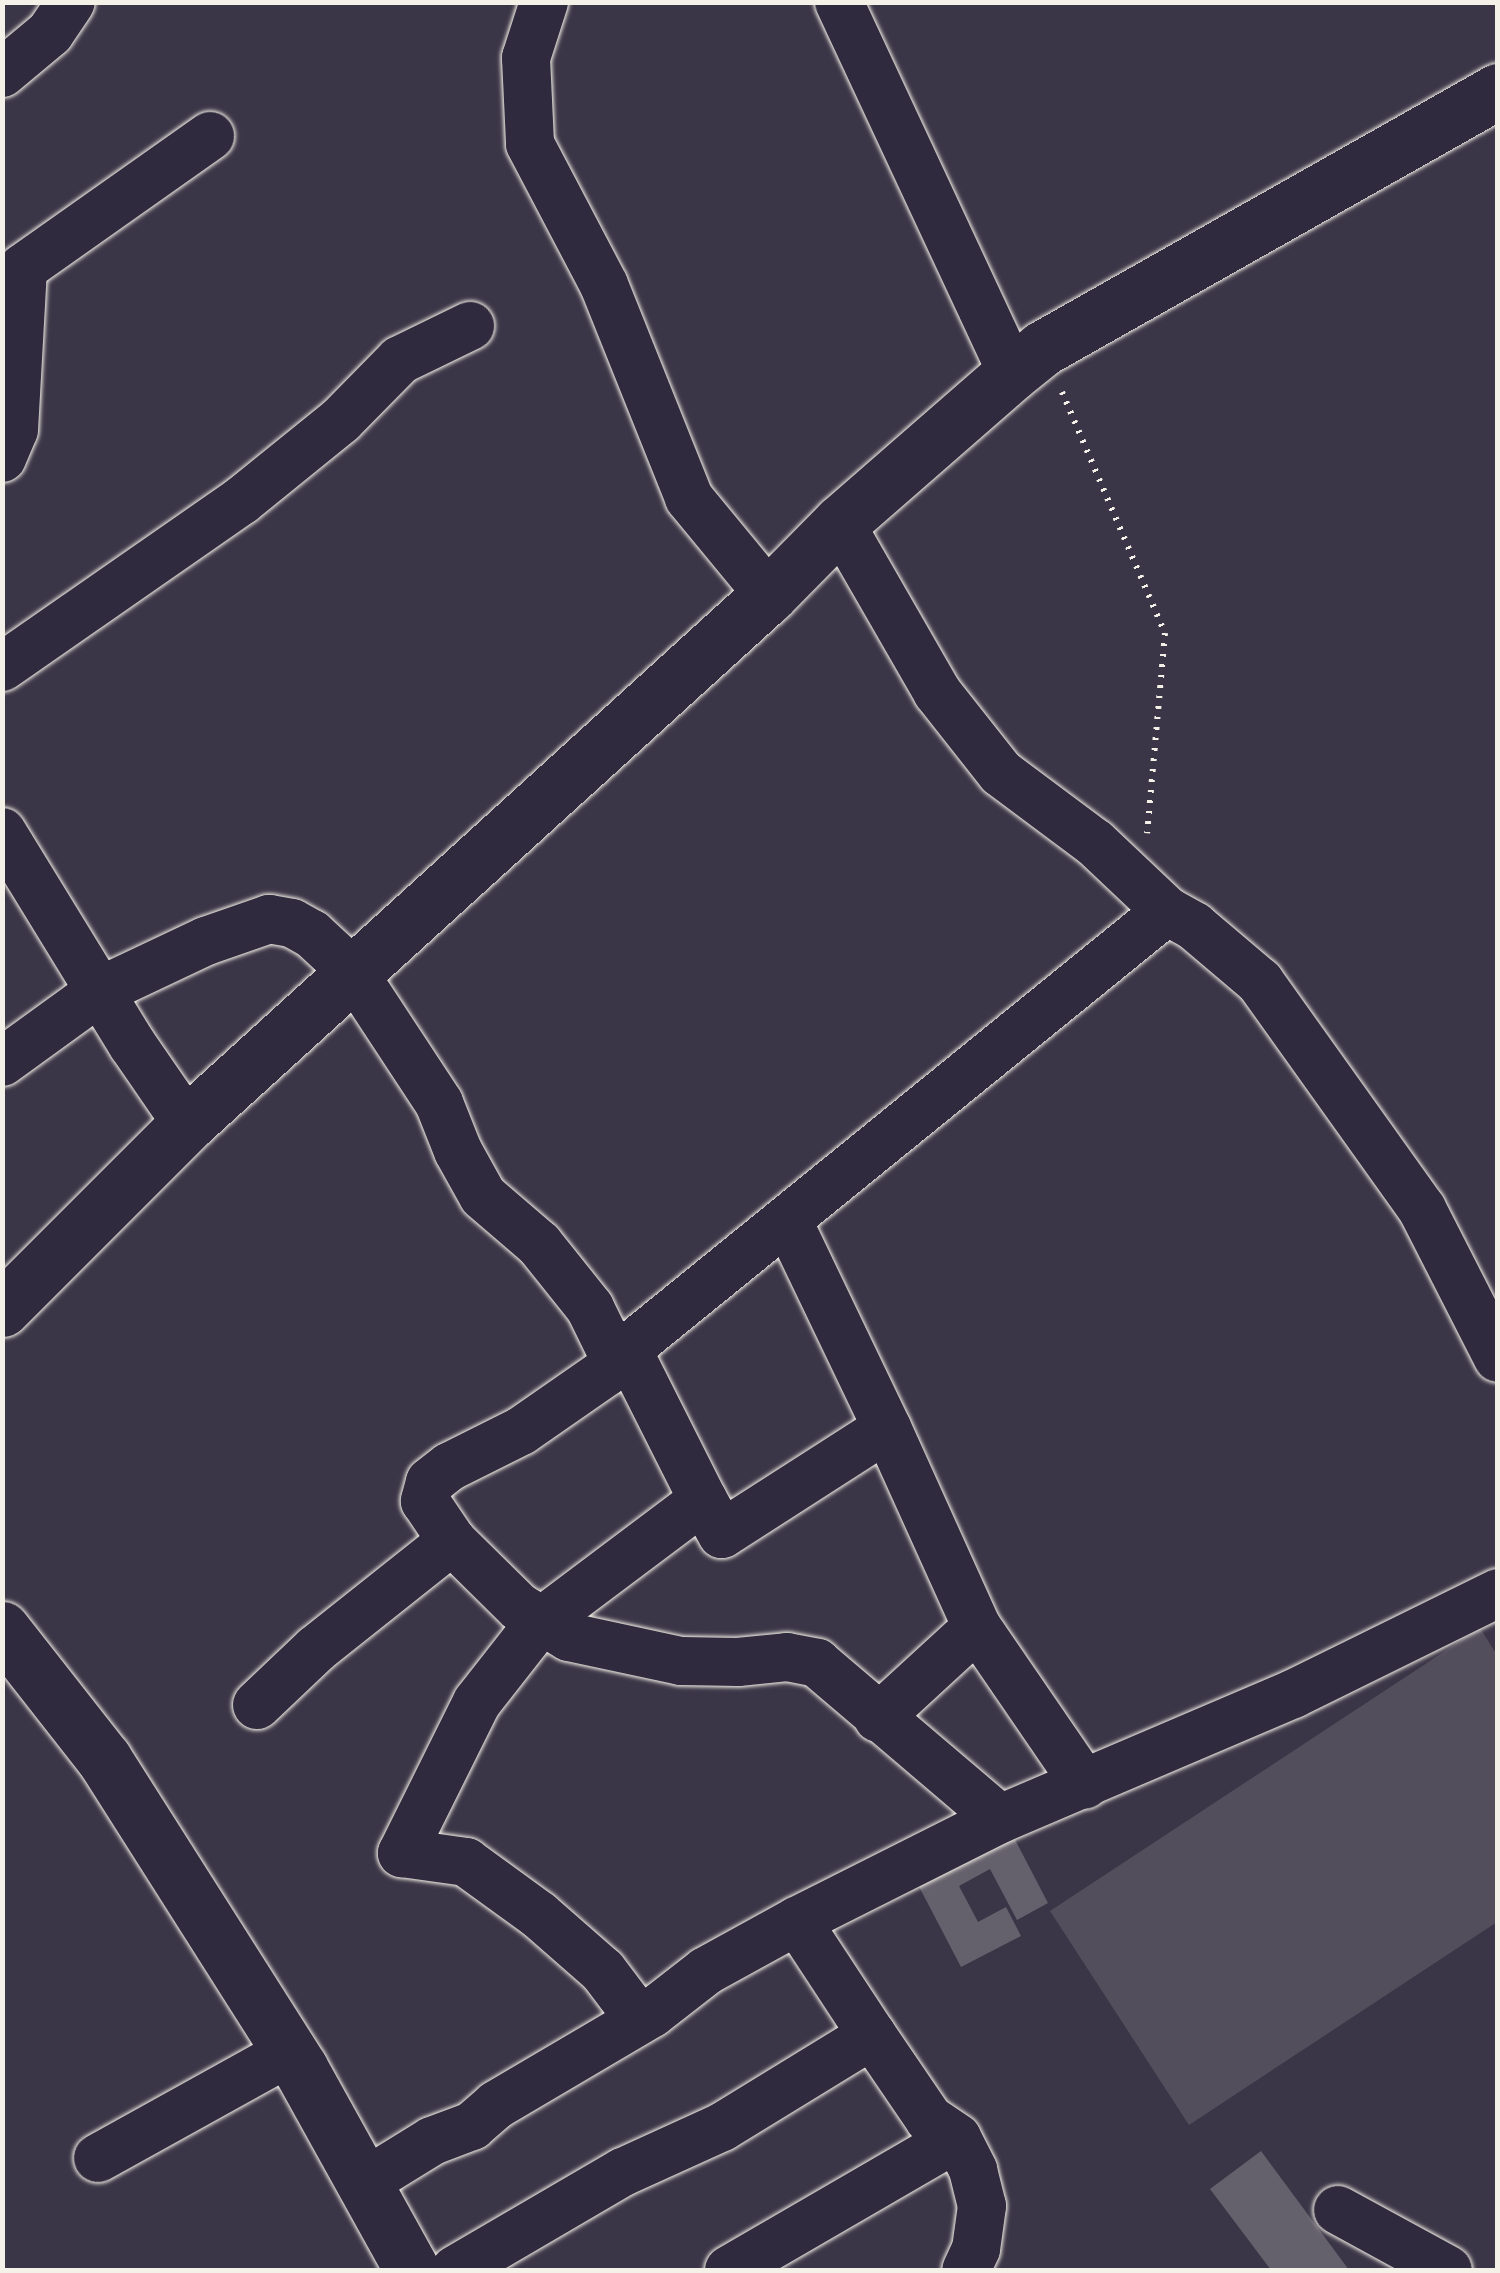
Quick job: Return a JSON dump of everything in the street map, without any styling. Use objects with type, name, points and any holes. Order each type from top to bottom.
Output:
[{"type":"street","points":[[2,73],[50,33],[71,2]]},
{"type":"street","points":[[544,2],[526,58],[530,144],[604,285],[689,498],[769,595]]},
{"type":"street","points":[[839,2],[1028,360]]},
{"type":"street","points":[[2,1309],[186,1124],[769,595],[840,523],[1028,360],[1498,91]]},
{"type":"street","points":[[2,458],[14,430],[23,268],[210,136]]},
{"type":"street","points":[[2,667],[241,501],[341,420],[400,360],[470,326]]},
{"type":"street","points":[[840,523],[937,692],[1001,773],[1260,982],[1422,1209],[1498,1358]]},
{"type":"street","points":[[2,832],[186,1124]]},
{"type":"street","points":[[1000,1819],[817,1663],[787,1657],[738,1662],[681,1660],[569,1637],[539,1622],[452,1541],[425,1501],[430,1482],[449,1467],[520,1431],[606,1372],[620,1354],[788,1220],[1155,897]]},
{"type":"street","points":[[2,1062],[100,991],[206,941],[269,919],[292,922],[312,934],[353,972],[439,1103],[458,1151],[483,1196],[540,1244],[590,1308],[722,1534],[887,1428]]},
{"type":"street","points":[[788,1220],[977,1626],[1085,1784]]},
{"type":"street","points":[[640,2020],[603,1971],[539,1915],[466,1862],[402,1853],[478,1702],[539,1622],[702,1500]]},
{"type":"street","points":[[257,1705],[316,1649],[452,1541]]},
{"type":"street","points":[[364,2183],[432,2141],[472,2126],[496,2105],[640,2020],[706,1971],[798,1921],[1000,1819],[1293,1694],[1498,1593]]},
{"type":"street","points":[[878,1718],[977,1626]]},
{"type":"street","points":[[2,1628],[104,1760],[290,2052],[412,2270]]},
{"type":"street","points":[[798,1921],[929,2119],[957,2138],[982,2206],[976,2249],[966,2270]]},
{"type":"street","points":[[454,2270],[623,2172],[722,2127],[872,2035]]},
{"type":"street","points":[[98,2158],[290,2052]]},
{"type":"street","points":[[729,2270],[957,2138]]},
{"type":"street","points":[[1338,2210],[1448,2270]]},
{"type":"path","points":[[1028,360],[1165,633],[1155,897]]},
{"type":"shaded area","points":[[1480,1628],[1497,1655],[1497,1922],[1189,2125],[1050,1911]]},
{"type":"building","points":[[1009,1828],[1048,1903],[1017,1920],[990,1869],[959,1886],[978,1922],[1006,1907],[1021,1936],[961,1967],[914,1877]]},
{"type":"building","points":[[1261,2151],[1349,2270],[1271,2270],[1210,2189]]}]
